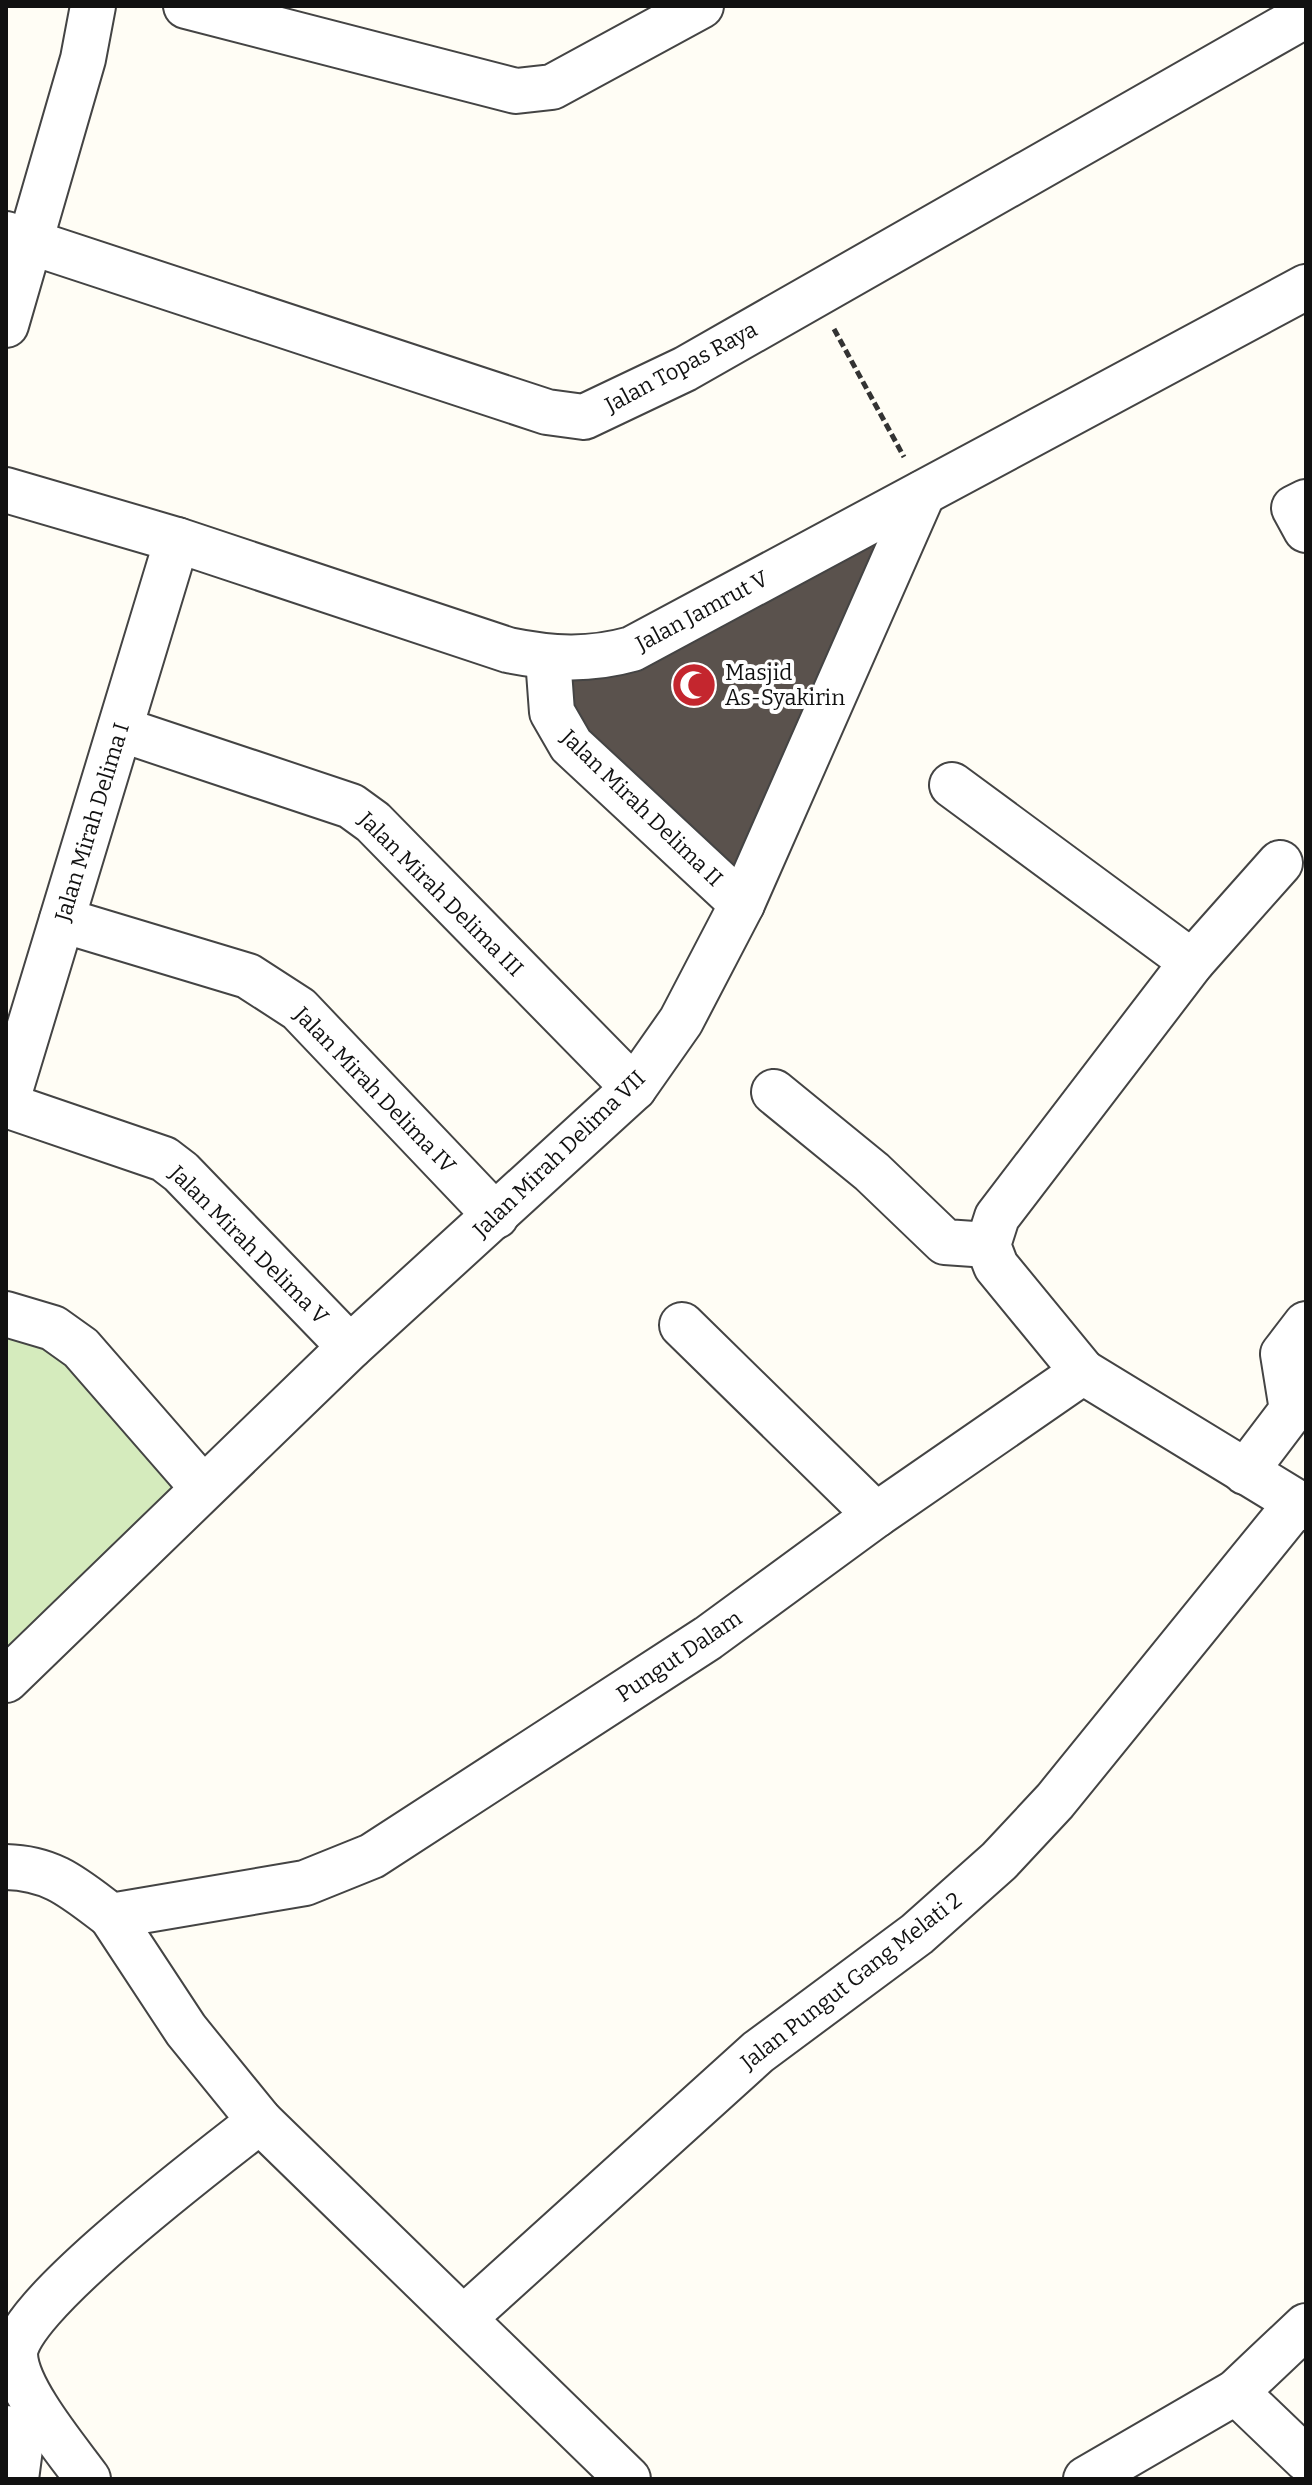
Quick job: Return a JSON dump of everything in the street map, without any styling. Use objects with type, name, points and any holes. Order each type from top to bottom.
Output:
[{"type":"street","points":[[6,325],[18,237],[83,59],[93,6]]},
{"type":"street","points":[[186,6],[516,91],[552,87],[701,6]]},
{"type":"street","name":"Jalan Topas Raya","points":[[18,237],[547,412],[584,417],[685,369],[1306,15]]},
{"type":"street","name":"Jalan Jamrut V","points":[[6,490],[177,540],[508,650],[548,658],[599,659],[632,649],[1306,287]]},
{"type":"street","name":"Jalan Mirah Delima VII","points":[[6,1680],[350,1347],[634,1088],[681,1021],[742,904],[923,493]]},
{"type":"street","points":[[1306,502],[1294,508],[1306,530]]},
{"type":"street","name":"Jalan Mirah Delima I","points":[[6,1104],[177,540]]},
{"type":"street","name":"Jalan Mirah Delima II","points":[[548,658],[552,712],[571,745],[742,904]]},
{"type":"street","name":"Jalan Mirah Delima III","points":[[120,729],[351,806],[373,822],[634,1088]]},
{"type":"street","points":[[952,785],[1192,962]]},
{"type":"street","points":[[1280,863],[1192,962],[997,1217],[988,1245],[996,1266],[1083,1372],[1301,1506]]},
{"type":"street","name":"Jalan Mirah Delima IV","points":[[62,920],[248,976],[268,986],[299,1009],[496,1216]]},
{"type":"street","points":[[774,1092],[872,1172],[945,1242],[988,1245]]},
{"type":"street","name":"Jalan Mirah Delima V","points":[[6,1104],[164,1159],[181,1172],[350,1347]]},
{"type":"street","points":[[6,1314],[53,1328],[81,1348],[203,1488]]},
{"type":"street","points":[[1245,1472],[1299,1416],[1283,1354],[1306,1324]]},
{"type":"street","points":[[682,1325],[876,1515]]},
{"type":"street","name":"Pungut Dalam","points":[[111,1916],[305,1883],[372,1856],[708,1638],[876,1515],[1083,1372]]},
{"type":"street","name":"Jalan Pungut Gang Melati 2","points":[[465,2317],[758,2052],[917,1934],[999,1861],[1055,1801],[1301,1506]]},
{"type":"street","points":[[6,1867],[34,1868],[68,1883],[111,1916],[186,2030],[260,2121],[465,2317],[615,2475]]},
{"type":"street","points":[[88,2479],[53,2432],[23,2380],[15,2353],[22,2330],[105,2248],[260,2121]]},
{"type":"street","points":[[1086,2479],[1236,2392],[1306,2326]]},
{"type":"street","points":[[1236,2392],[1306,2459]]},
{"type":"path","points":[[815,293],[923,493]]},
{"type":"green space","points":[[6,1314],[53,1328],[203,1488],[6,1680]]},
{"type":"building","name":"Masjid As-Syakirin","points":[[923,493],[742,904],[571,745],[548,658],[599,659]]},
{"type":"place","name":"Masjid As-Syakirin","points":[[694,685]]}]
